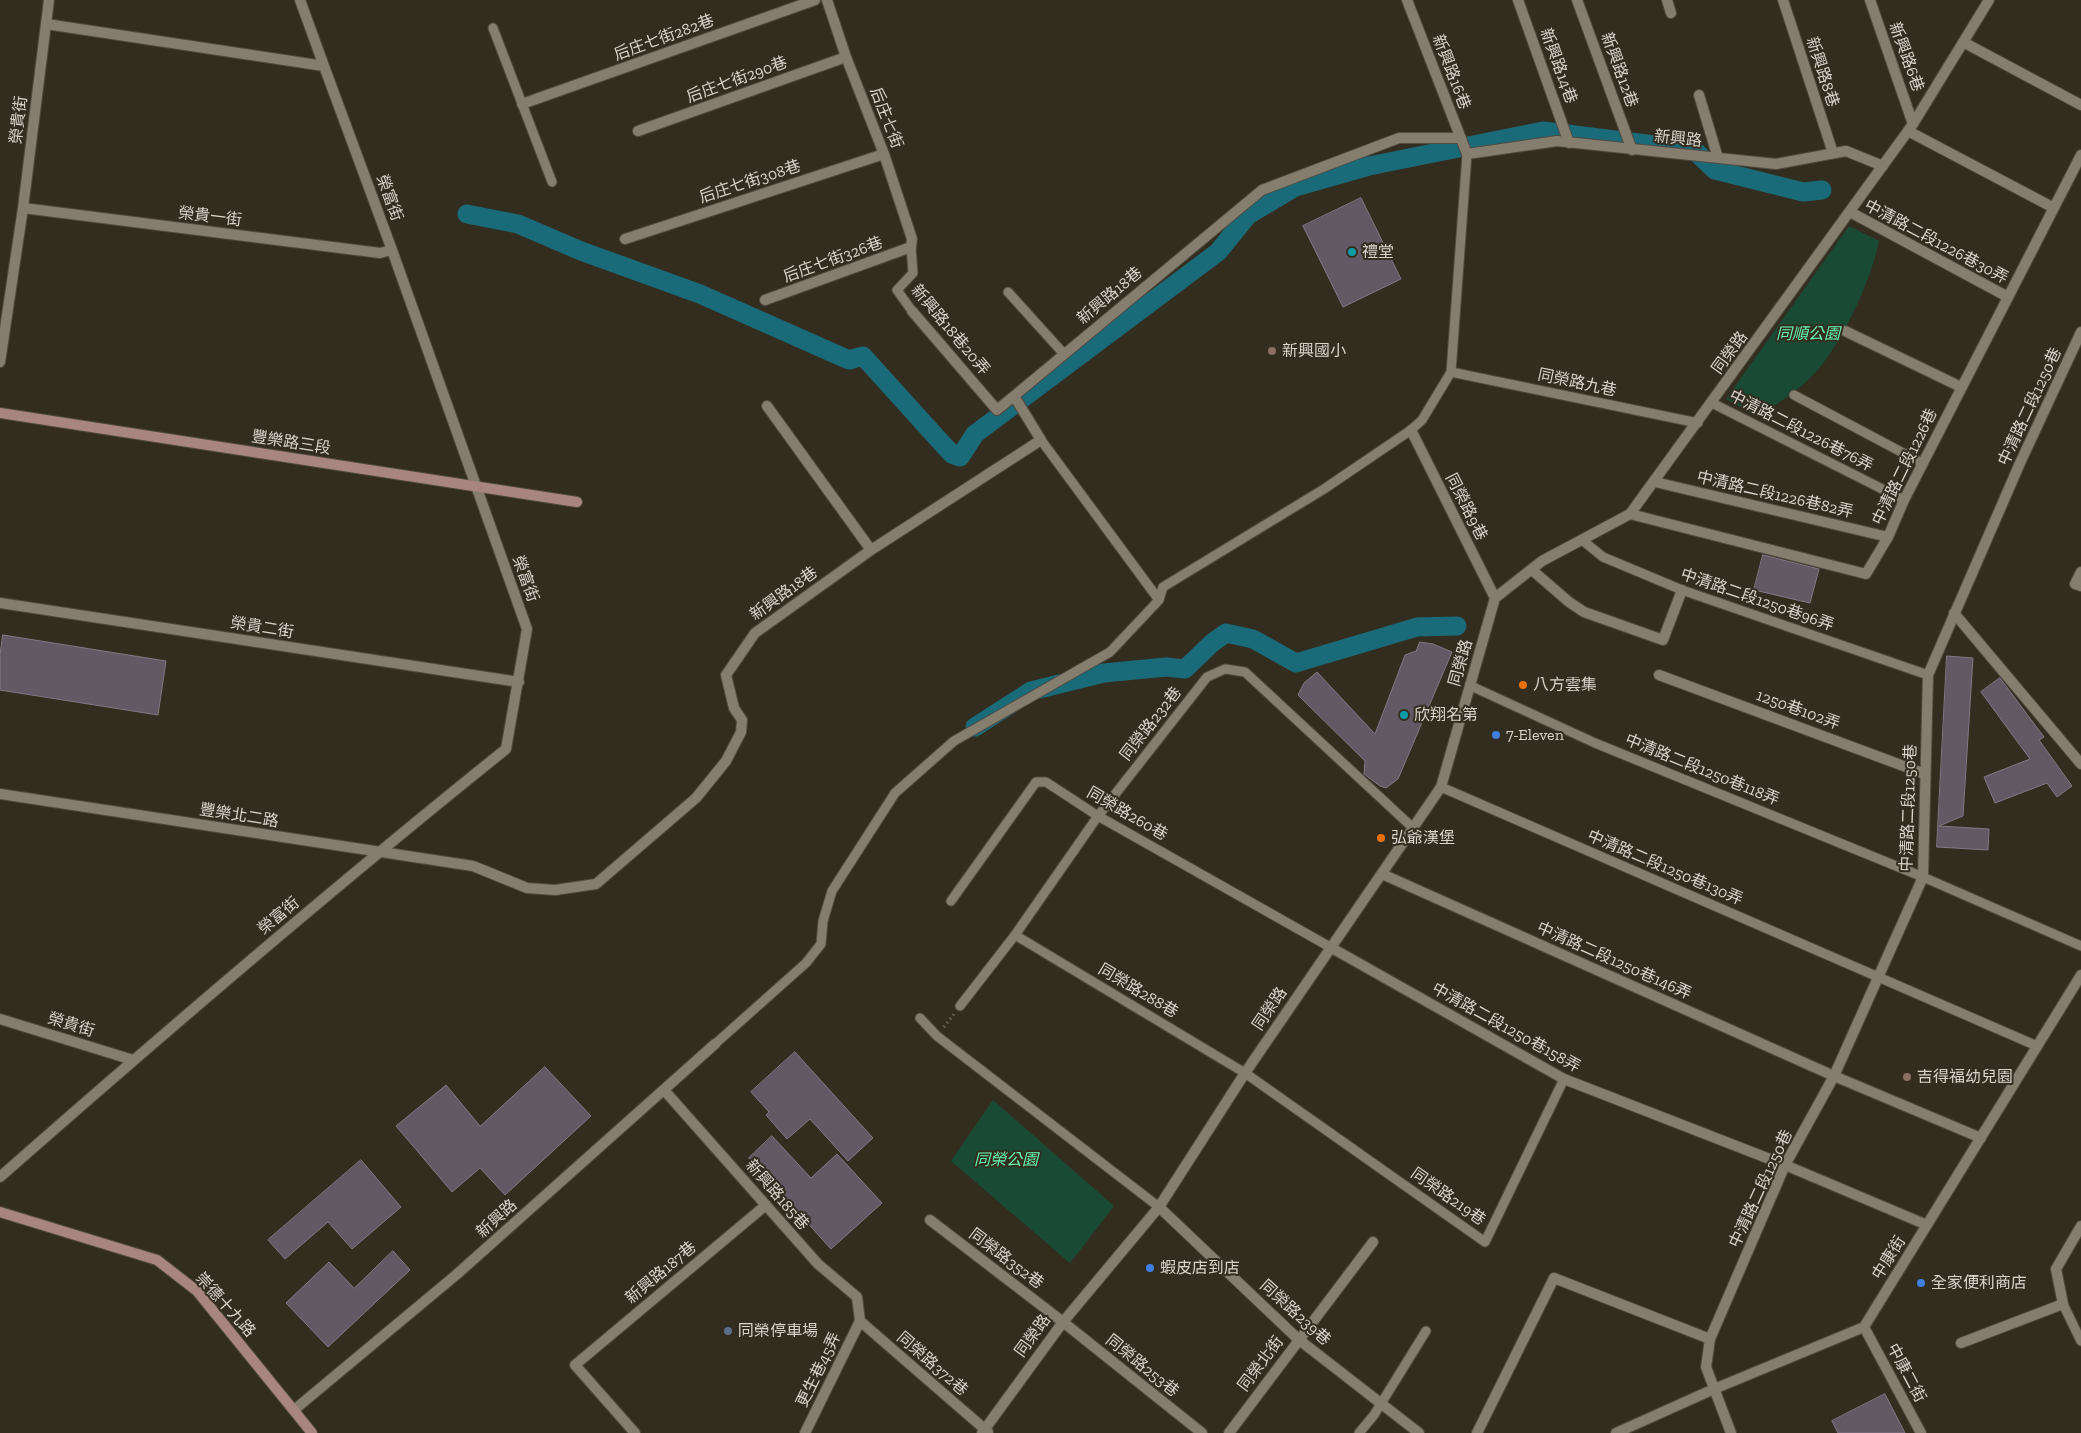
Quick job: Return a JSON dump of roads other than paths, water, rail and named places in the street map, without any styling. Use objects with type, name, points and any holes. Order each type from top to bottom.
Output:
[{"type":"street","name":"榮貴街","points":[[0,362],[23,208],[49,0]]},
{"type":"street","name":"榮富街","points":[[0,1177],[133,1060],[378,852],[506,748],[527,629],[392,250],[300,0]]},
{"type":"street","name":"后庄七街282巷","points":[[522,104],[816,0]]},
{"type":"street","name":"后庄七街","points":[[827,0],[846,57],[884,154],[912,239],[911,247]]},
{"type":"street","name":"新興路16巷","points":[[1407,0],[1467,154]]},
{"type":"street","name":"新興路14巷","points":[[1518,0],[1570,142]]},
{"type":"street","name":"新興路12巷","points":[[1577,0],[1632,150]]},
{"type":"street","points":[[1667,0],[1671,13]]},
{"type":"street","name":"新興路8巷","points":[[1783,0],[1833,153]]},
{"type":"street","name":"新興路6巷","points":[[1871,0],[1911,128]]},
{"type":"street","name":"同榮路","points":[[985,1432],[1063,1322],[1159,1207],[1245,1072],[1441,787],[1495,598],[1542,561],[1630,514],[1911,128],[1989,0]]},
{"type":"street","points":[[46,24],[324,66]]},
{"type":"street","points":[[1963,42],[2081,105]]},
{"type":"street","name":"后庄七街290巷","points":[[638,131],[846,57]]},
{"type":"street","points":[[1699,95],[1718,158]]},
{"type":"street","points":[[1911,128],[2054,208]]},
{"type":"street","name":"新興路18巷","points":[[1014,396],[1262,190],[1399,138],[1460,138]]},
{"type":"street","name":"新興路","points":[[1467,154],[1557,141],[1776,164],[1846,151],[1883,166]]},
{"type":"street","name":"后庄七街308巷","points":[[625,239],[884,154]]},
{"type":"street","name":"中清路二段1226巷","points":[[1630,514],[1866,574],[1888,537],[1922,463],[2081,155]]},
{"type":"street","name":"榮貴一街","points":[[23,208],[380,253],[392,250]]},
{"type":"street","name":"中清路二段1226巷30弄","points":[[1850,212],[2008,297]]},
{"type":"street","name":"后庄七街326巷","points":[[764,300],[911,247]]},
{"type":"street","name":"新興路18巷20弄","points":[[912,311],[997,410],[1014,396]]},
{"type":"street","points":[[1845,331],[1962,388]]},
{"type":"street","name":"中清路二段1250巷","points":[[1731,1433],[1706,1367],[1710,1339],[1785,1165],[1834,1076],[1923,877],[1928,675],[2020,463],[2081,332]]},
{"type":"street","points":[[1014,396],[1041,440]]},
{"type":"street","points":[[767,406],[871,550]]},
{"type":"street","name":"豐樂路三段","points":[[0,413],[576,502]]},
{"type":"street","name":"同榮路9巷","points":[[1411,430],[1495,598]]},
{"type":"street","name":"新興路18巷","points":[[726,675],[755,633],[871,550],[1041,440]]},
{"type":"street","name":"中清路二段1226巷82弄","points":[[1655,482],[1888,537]]},
{"type":"street","points":[[1532,570],[1569,602],[1584,612],[1663,640],[1682,590]]},
{"type":"street","points":[[2081,572],[2075,584],[2081,586]]},
{"type":"street","name":"榮貴二街","points":[[0,603],[519,682]]},
{"type":"street","points":[[1954,613],[2081,764]]},
{"type":"street","name":"豐樂北二路","points":[[0,794],[473,866],[527,888],[555,890],[596,884],[696,798],[726,760],[740,732],[742,720],[734,708],[726,675]]},
{"type":"street","name":"1250巷102弄","points":[[1659,675],[1925,774]]},
{"type":"street","name":"中清路二段1250巷146弄","points":[[1382,874],[1834,1076],[1981,1138]]},
{"type":"street","name":"中清路二段1250巷158弄","points":[[1330,947],[1564,1079],[1785,1165],[1927,1225]]},
{"type":"street","name":"中康街","points":[[1864,1327],[2081,975]]},
{"type":"street","name":"榮貴街","points":[[0,1019],[133,1060]]},
{"type":"street","name":"新興路","points":[[294,1410],[456,1276],[715,1044]]},
{"type":"street","name":"新興路185巷","points":[[664,1090],[818,1264],[857,1298],[860,1321]]},
{"type":"street","name":"新興路187巷","points":[[635,1433],[575,1365],[766,1204]]},
{"type":"street","name":"同榮路239巷","points":[[1159,1207],[1298,1339],[1419,1433]]},
{"type":"street","name":"崇德十九路","points":[[0,1212],[157,1260],[197,1291],[312,1433]]},
{"type":"street","name":"同榮路352巷","points":[[930,1220],[1063,1322]]},
{"type":"street","points":[[1961,1343],[2063,1304],[2056,1269],[2081,1226]]},
{"type":"street","name":"同榮北街","points":[[1229,1433],[1373,1242]]},
{"type":"street","points":[[1477,1433],[1554,1278],[1710,1339]]},
{"type":"street","name":"同榮路372巷","points":[[860,1321],[985,1432]]},
{"type":"street","name":"更生巷45弄","points":[[805,1433],[860,1321]]},
{"type":"street","name":"同榮路253巷","points":[[1063,1322],[1202,1433]]},
{"type":"street","points":[[1616,1433],[1714,1389],[1864,1327]]},
{"type":"street","name":"中康二街","points":[[1864,1327],[1921,1433]]},
{"type":"lane","points":[[493,28],[552,182]]},
{"type":"lane","points":[[715,1044],[806,963],[821,944],[823,921],[832,891],[895,793],[954,741],[1110,652],[1159,600],[1163,587],[1324,489],[1411,430],[1422,420],[1451,372],[1467,154]]},
{"type":"lane","name":"新興路18巷20弄","points":[[911,247],[913,273],[897,290],[912,311]]},
{"type":"lane","points":[[1008,292],[1064,354]]},
{"type":"lane","name":"同榮路九巷","points":[[1451,372],[1698,423]]},
{"type":"lane","points":[[1794,395],[1922,463]]},
{"type":"lane","name":"中清路二段1226巷76弄","points":[[1712,403],[1904,500]]},
{"type":"lane","points":[[1041,440],[1159,600]]},
{"type":"lane","name":"中清路二段1250巷96弄","points":[[1582,540],[1603,557],[1682,590],[1928,675]]},
{"type":"lane","name":"同榮路232巷","points":[[960,1006],[1015,935],[1098,816],[1207,677],[1225,669],[1245,672],[1412,828]]},
{"type":"lane","name":"中清路二段1250巷118弄","points":[[1471,686],[1596,743],[1923,877],[2081,946]]},
{"type":"lane","name":"同榮路260巷","points":[[951,901],[1036,782],[1046,782],[1098,816],[1330,947]]},
{"type":"lane","name":"中清路二段1250巷130弄","points":[[1441,787],[2037,1046]]},
{"type":"lane","name":"同榮路288巷","points":[[1015,935],[1245,1072]]},
{"type":"lane","points":[[920,1018],[937,1036],[1159,1207]]},
{"type":"lane","name":"同榮路219巷","points":[[1245,1072],[1485,1242],[1564,1079]]},
{"type":"lane","points":[[2063,1304],[2081,1341]]},
{"type":"lane","points":[[1359,1433],[1381,1404],[1426,1331]]},
{"type":"waterway","points":[[467,214],[518,224],[581,251],[700,294],[849,360],[863,356],[952,454],[960,457],[975,434],[1218,252],[1248,215],[1295,187],[1369,166],[1543,131],[1694,150],[1715,170],[1803,192],[1822,190]]},
{"type":"waterway","points":[[975,727],[1031,691],[1104,673],[1166,667],[1185,669],[1212,643],[1226,633],[1253,639],[1296,663],[1417,627],[1457,626]]},
{"type":"place","name":"禮堂","points":[[1352,252]]},
{"type":"place","name":"新興國小","points":[[1272,351]]},
{"type":"place","name":"八方雲集","points":[[1523,685]]},
{"type":"place","name":"欣翔名第","points":[[1404,715]]},
{"type":"place","name":"7-Eleven","points":[[1496,735]]},
{"type":"place","name":"弘爺漢堡","points":[[1381,838]]},
{"type":"place","name":"吉得福幼兒園","points":[[1907,1077]]},
{"type":"place","name":"蝦皮店到店","points":[[1150,1268]]},
{"type":"place","name":"全家便利商店","points":[[1921,1283]]},
{"type":"place","name":"同榮停車場","points":[[728,1331]]},
{"type":"park label","name":"同順公園","points":[[1808,334]]},
{"type":"park label","name":"同榮公園","points":[[1006,1160]]}]
